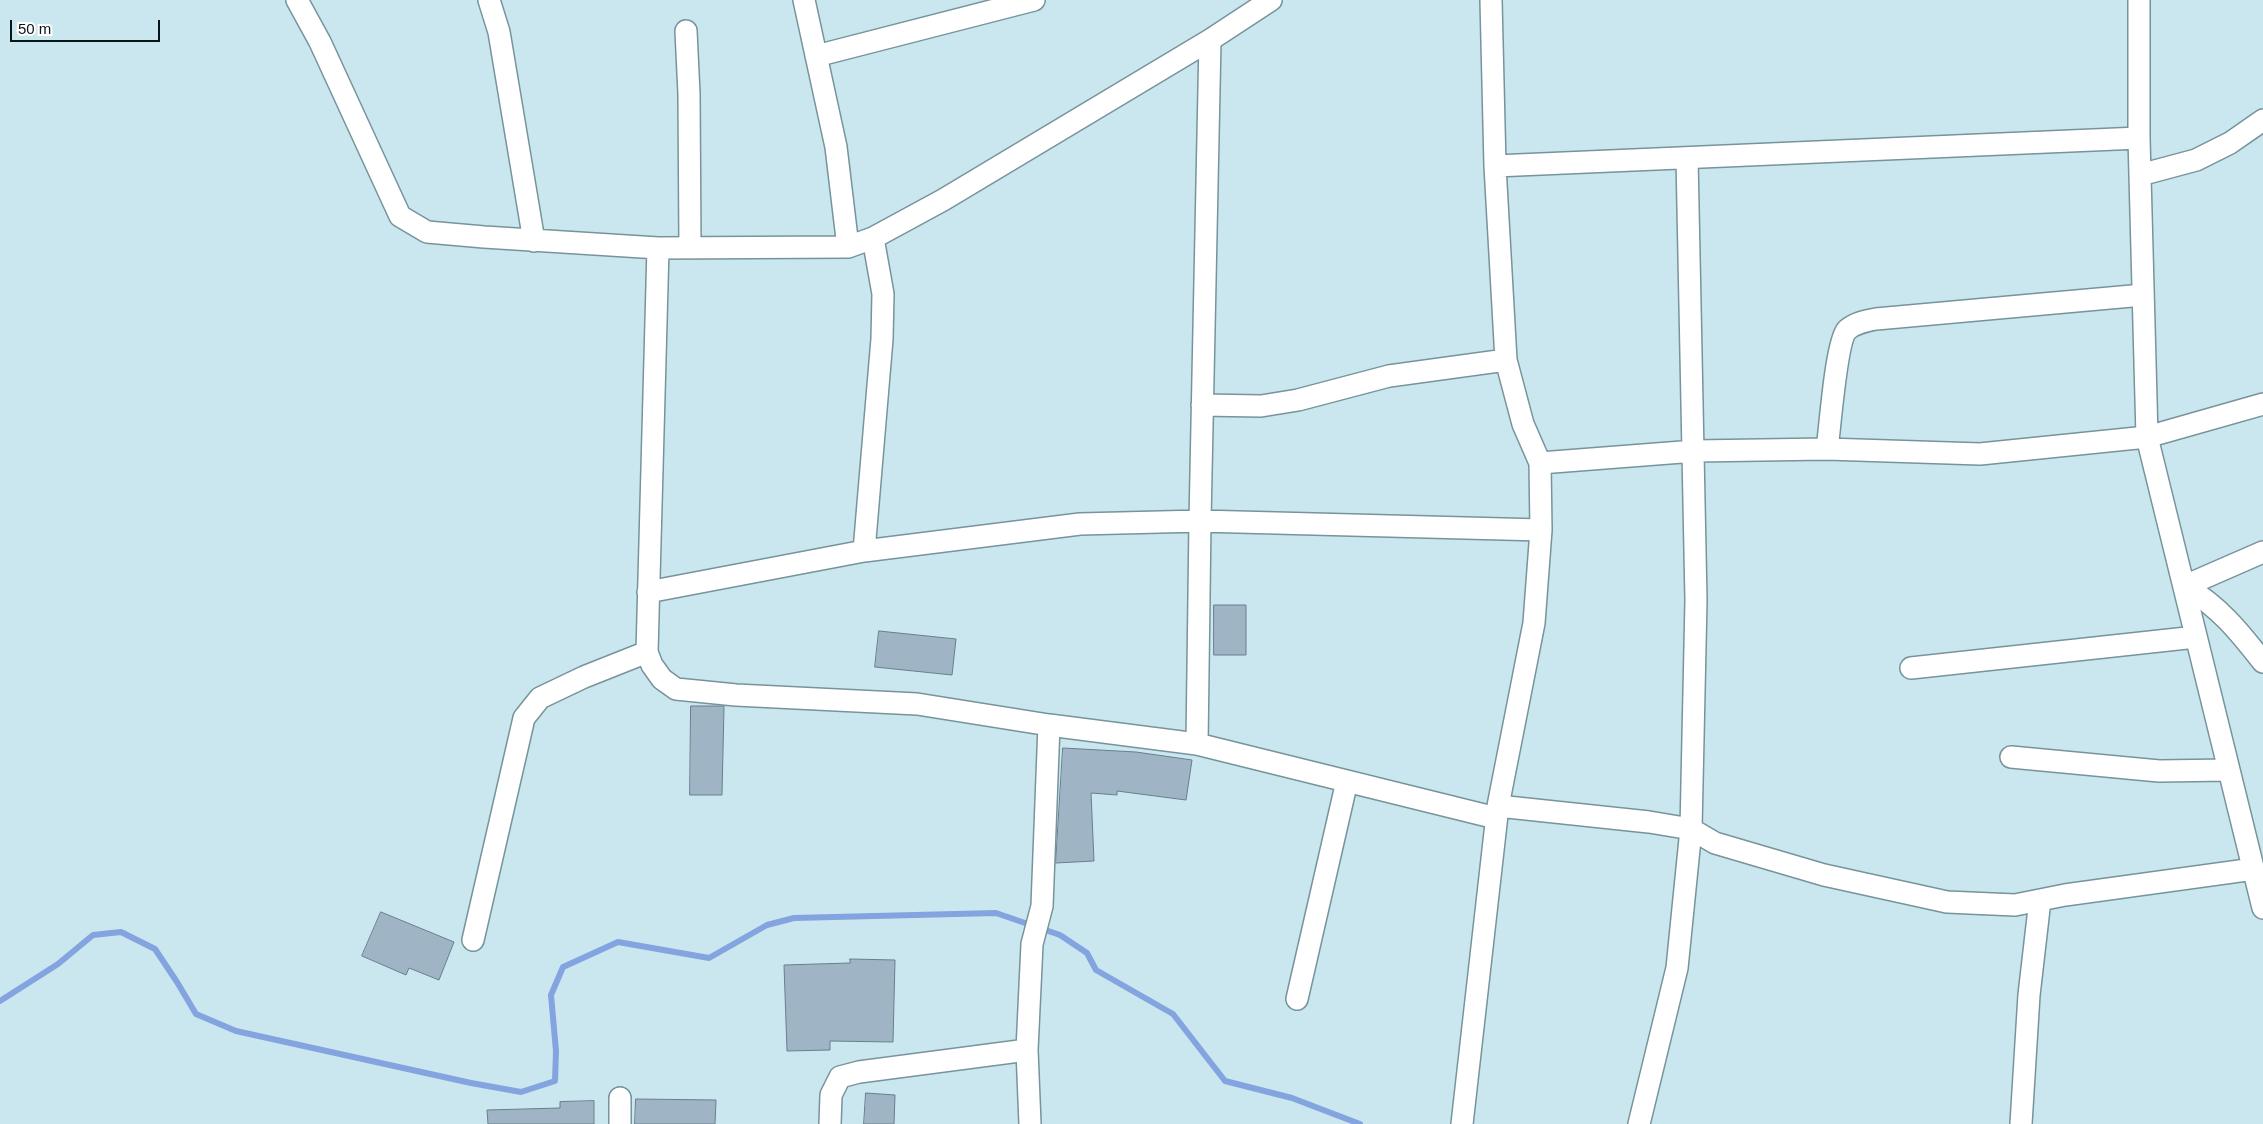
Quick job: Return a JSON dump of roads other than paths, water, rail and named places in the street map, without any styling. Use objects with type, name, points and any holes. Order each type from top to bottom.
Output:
[{"type":"street","points":[[297,0],[320,42],[400,216],[427,232],[534,241],[658,248],[848,248],[873,238],[943,200],[1210,40],[1247,6],[1270,0]]},
{"type":"street","points":[[489,0],[499,32],[534,241]]},
{"type":"street","points":[[804,0],[836,147],[848,248]]},
{"type":"street","points":[[816,56],[1034,0]]},
{"type":"street","points":[[1462,1124],[1497,812],[1534,623],[1541,530],[1540,463],[1523,424],[1506,360],[1495,166],[1491,0]]},
{"type":"street","points":[[2139,0],[2139,138],[2147,437],[2263,908]]},
{"type":"street","points":[[686,31],[689,94],[690,248]]},
{"type":"street","points":[[1197,744],[1210,40]]},
{"type":"street","points":[[2140,175],[2196,160],[2230,143],[2263,120]]},
{"type":"street","points":[[1495,166],[2139,138]]},
{"type":"street","points":[[1639,1124],[1676,968],[1691,829],[1696,600],[1695,451],[1687,158]]},
{"type":"street","points":[[864,551],[882,330],[883,294],[873,238]]},
{"type":"street","points":[[658,248],[647,652],[652,665],[662,679],[676,689],[736,695],[917,704],[1049,725],[1197,744],[1347,781],[1497,812],[1639,821],[1691,829],[1715,843],[1824,875],[1947,902],[2015,905],[2254,869]]},
{"type":"street","points":[[1827,450],[1839,353],[1846,332],[1857,323],[1876,318],[2143,295]]},
{"type":"street","points":[[1202,405],[1261,406],[1298,400],[1389,376],[1506,360]]},
{"type":"street","points":[[1540,463],[1695,451],[1827,450],[1980,454],[2147,437],[2263,404]]},
{"type":"street","points":[[648,592],[864,551],[1080,524],[1200,521],[1541,530]]},
{"type":"street","points":[[2184,586],[2263,552]]},
{"type":"street","points":[[2184,586],[2209,601],[2232,623],[2263,662]]},
{"type":"street","points":[[1911,668],[2196,637]]},
{"type":"street","points":[[473,940],[524,718],[540,698],[584,676],[647,652]]},
{"type":"street","points":[[1030,1124],[1027,1050],[1032,944],[1042,906],[1049,725]]},
{"type":"street","points":[[2011,756],[2159,772],[2229,770]]},
{"type":"street","points":[[1296,999],[1347,781]]},
{"type":"street","points":[[2021,1124],[2029,995],[2040,900]]},
{"type":"street","points":[[830,1124],[831,1095],[840,1077],[859,1072],[1027,1050]]},
{"type":"street","points":[[620,1098],[620,1124]]},
{"type":"waterway","points":[[0,1001],[58,964],[93,935],[121,932],[155,949],[196,1014],[236,1031],[471,1083],[521,1092],[555,1081],[556,1051],[551,995],[563,967],[618,942],[709,958],[767,925],[794,918],[996,913],[1060,935],[1087,953],[1096,970],[1173,1014],[1225,1081],[1292,1098],[1360,1124]]}]
